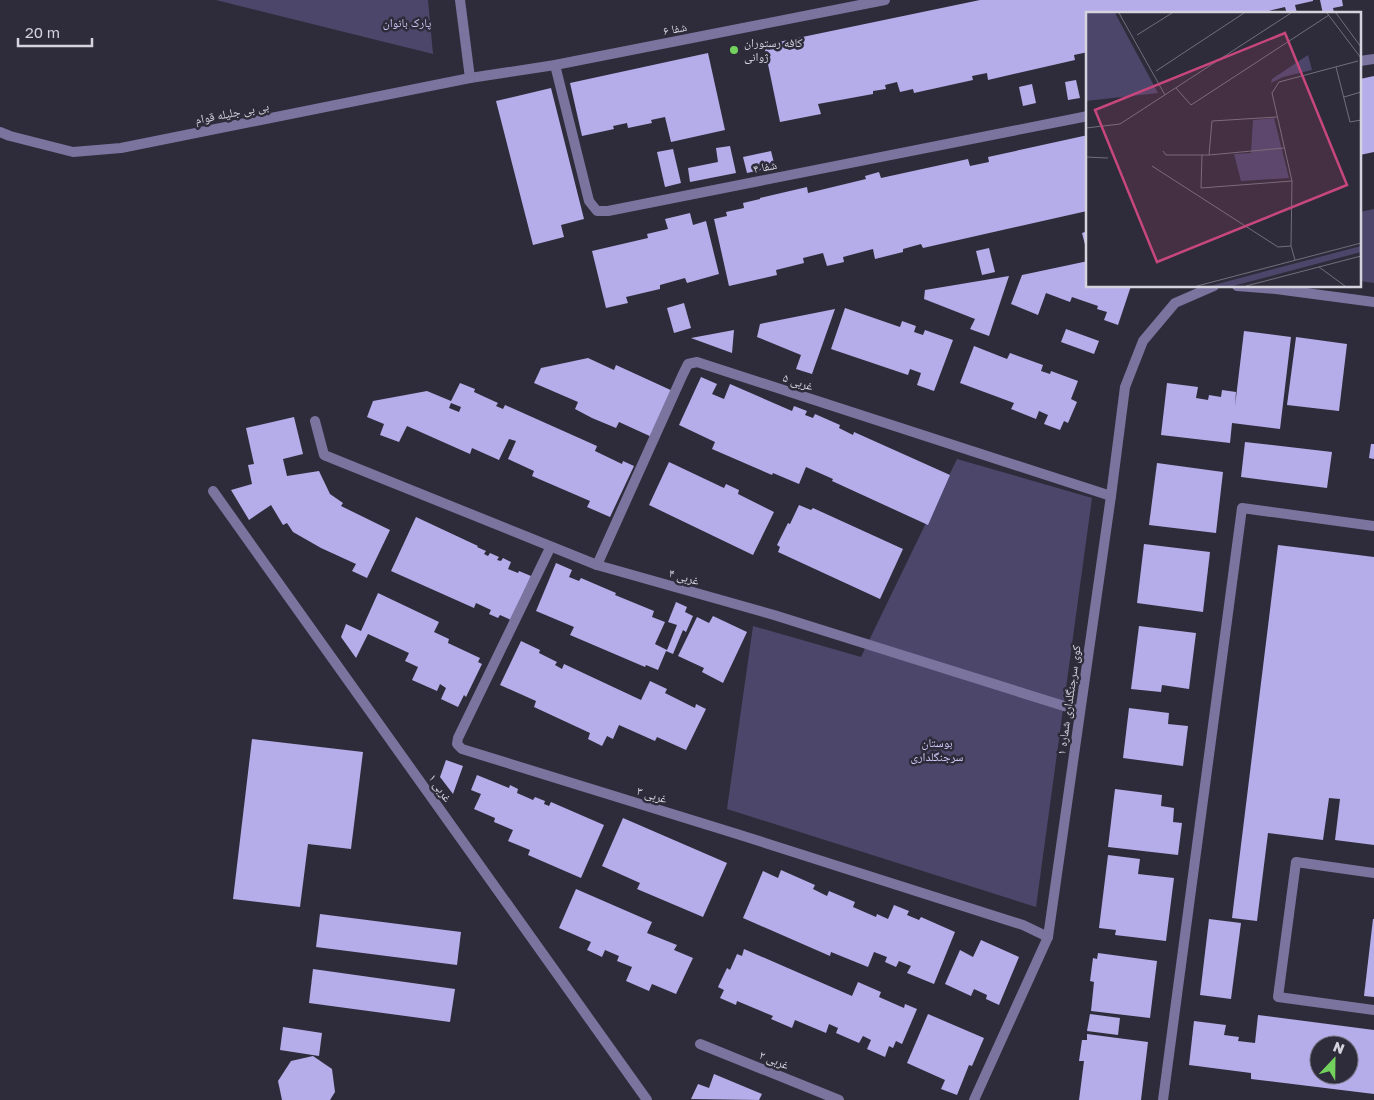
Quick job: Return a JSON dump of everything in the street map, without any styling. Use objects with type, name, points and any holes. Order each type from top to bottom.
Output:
[{"type":"street","points":[[460,0],[470,78]]},
{"type":"street","name":"شفا ۶","points":[[470,78],[555,65],[884,0]]},
{"type":"street","name":"شفا ۴","points":[[555,65],[589,200],[597,211],[608,211],[1086,116]]},
{"type":"street","name":"بی بی جلیله قوام","points":[[0,132],[73,152],[121,148],[470,78]]},
{"type":"street","name":"کوی سرجنگلداری شماره ۱","points":[[974,1100],[1048,937],[1125,387],[1143,341],[1175,303],[1209,288]]},
{"type":"street","points":[[1276,288],[1374,302]]},
{"type":"street","name":"غربی ۵","points":[[597,566],[683,374],[688,364],[697,362],[1111,496]]},
{"type":"street","name":"غربی ۴","points":[[315,421],[324,455],[597,566],[774,616],[1080,711]]},
{"type":"street","name":"غربی ۱","points":[[213,491],[647,1100]]},
{"type":"street","points":[[1163,1100],[1242,508],[1374,526]]},
{"type":"street","name":"غربی ۳","points":[[550,548],[458,738],[456,744],[462,749],[1023,925],[1048,937]]},
{"type":"street","points":[[1374,873],[1296,862],[1278,997],[1374,1010]]},
{"type":"street","name":"غربی ۲","points":[[700,1044],[839,1100]]},
{"type":"green space","name":"پارک بانوان","points":[[216,0],[428,0],[433,54]]},
{"type":"green space","points":[[1374,209],[1374,283],[1362,281],[1362,212]]},
{"type":"green space","name":"بوستان سرجنگلداری","points":[[957,459],[1092,498],[1036,907],[727,809],[753,626],[861,657]]},
{"type":"building","points":[[980,0],[1313,0],[1295,5],[1297,12],[1286,12],[1285,7],[1264,12],[1086,12],[1086,52],[1074,55],[1075,60],[988,80],[987,73],[972,76],[973,80],[914,93],[913,89],[900,92],[897,82],[885,85],[886,89],[873,91],[873,94],[818,104],[821,114],[780,122],[764,45]]},
{"type":"building","points":[[1320,0],[1342,0],[1343,6],[1333,8],[1334,12],[1323,12]]},
{"type":"building","points":[[708,53],[725,130],[671,142],[665,117],[651,120],[652,123],[628,128],[627,123],[613,126],[614,129],[582,136],[570,83]]},
{"type":"building","points":[[1374,76],[1374,152],[1362,155],[1362,79]]},
{"type":"building","points":[[1076,80],[1080,98],[1068,100],[1065,82]]},
{"type":"building","points":[[1032,84],[1036,103],[1023,106],[1019,87]]},
{"type":"building","points":[[551,88],[584,219],[561,225],[564,237],[533,245],[496,101]]},
{"type":"building","points":[[1086,135],[1086,211],[923,248],[921,244],[903,249],[903,252],[875,259],[873,249],[843,257],[844,262],[827,266],[823,253],[803,258],[804,263],[776,270],[777,275],[729,286],[714,219],[727,216],[726,212],[744,208],[743,203],[807,187],[808,193],[866,179],[865,176],[879,172],[881,178],[968,159],[970,166],[989,162],[988,157]]},
{"type":"building","points":[[730,146],[736,173],[690,182],[688,168],[718,162],[716,148]]},
{"type":"building","points":[[673,149],[681,183],[665,187],[657,152]]},
{"type":"building","points":[[771,151],[775,167],[747,173],[743,157]]},
{"type":"building","points":[[690,213],[693,225],[706,221],[719,274],[687,283],[685,278],[660,285],[660,289],[626,297],[628,303],[606,308],[592,251],[648,238],[647,234],[668,229],[665,219]]},
{"type":"building","points":[[1086,232],[1086,248],[1082,233]]},
{"type":"building","points":[[989,248],[995,272],[982,275],[976,251]]},
{"type":"building","points":[[1086,261],[1086,288],[1130,288],[1118,325],[1104,320],[1107,312],[1097,309],[1098,306],[1072,297],[1070,302],[1046,293],[1038,315],[1011,304],[1022,275]]},
{"type":"building","points":[[1009,276],[989,336],[970,329],[975,319],[924,299],[925,290]]},
{"type":"building","points":[[684,303],[691,328],[674,333],[667,308]]},
{"type":"building","points":[[845,308],[900,327],[902,321],[916,326],[914,332],[923,335],[925,330],[953,340],[934,391],[917,385],[921,373],[910,369],[908,375],[831,349]]},
{"type":"building","points":[[835,309],[812,374],[796,369],[801,355],[757,337],[760,324]]},
{"type":"building","points":[[1066,329],[1099,341],[1094,354],[1061,342]]},
{"type":"building","points":[[734,330],[732,353],[691,338]]},
{"type":"building","points":[[1244,331],[1291,337],[1280,429],[1232,423],[1230,443],[1161,435],[1167,383],[1198,387],[1196,398],[1208,400],[1209,395],[1221,397],[1222,390],[1236,392],[1235,406]]},
{"type":"building","points":[[1296,337],[1347,344],[1339,411],[1287,405]]},
{"type":"building","points":[[974,346],[1007,359],[1010,353],[1043,365],[1041,371],[1050,374],[1051,371],[1078,381],[1071,399],[1077,402],[1068,423],[1064,421],[1060,430],[1044,424],[1048,415],[1039,411],[1036,419],[1011,409],[1014,403],[960,383]]},
{"type":"building","points":[[588,358],[614,370],[616,365],[675,392],[654,438],[619,422],[616,428],[592,418],[575,409],[578,402],[534,383],[541,368]]},
{"type":"building","points":[[701,377],[717,384],[712,394],[724,399],[730,384],[792,411],[794,406],[807,411],[805,415],[813,418],[815,414],[840,425],[839,428],[853,435],[854,432],[950,475],[928,525],[806,467],[799,484],[773,473],[772,475],[712,449],[715,442],[679,425]]},
{"type":"building","points":[[460,383],[475,389],[474,392],[498,403],[496,406],[503,409],[505,405],[597,446],[595,451],[622,464],[623,461],[634,466],[610,517],[587,507],[590,501],[532,476],[534,471],[508,459],[516,441],[509,439],[499,460],[472,448],[470,454],[407,426],[399,442],[380,435],[384,424],[367,417],[373,401],[427,391],[451,401]],"holes":[[[451,403],[461,407],[459,412],[449,408]]]},
{"type":"building","points":[[294,417],[303,454],[283,459],[287,476],[319,471],[330,494],[343,503],[341,506],[390,530],[367,578],[352,571],[356,564],[321,548],[293,532],[287,523],[283,525],[271,505],[249,520],[231,490],[252,484],[248,465],[254,464],[246,428]]},
{"type":"building","points":[[1245,442],[1332,452],[1327,488],[1241,477]]},
{"type":"building","points":[[1371,444],[1374,444],[1374,459],[1369,458]]},
{"type":"building","points":[[669,462],[724,488],[726,484],[739,490],[738,494],[774,512],[753,555],[649,505]]},
{"type":"building","points":[[1157,463],[1223,472],[1216,533],[1149,525]]},
{"type":"building","points":[[799,505],[811,510],[813,508],[903,549],[880,599],[778,552],[780,547],[777,545]]},
{"type":"building","points":[[416,517],[478,546],[486,551],[484,554],[488,556],[490,553],[499,557],[497,560],[501,561],[503,558],[511,562],[508,569],[531,576],[511,620],[500,615],[498,618],[489,614],[491,610],[476,603],[474,608],[391,571]]},
{"type":"building","points":[[1144,544],[1210,552],[1203,612],[1137,603]]},
{"type":"building","points":[[1278,545],[1374,557],[1374,845],[1335,840],[1340,799],[1329,798],[1323,840],[1268,833],[1257,921],[1232,918]]},
{"type":"building","points":[[556,563],[572,570],[569,577],[579,581],[581,578],[654,611],[652,617],[665,622],[655,644],[667,650],[677,625],[668,622],[676,602],[687,607],[685,612],[693,616],[686,632],[683,630],[673,654],[666,651],[658,670],[646,665],[645,667],[570,635],[574,627],[536,611]]},
{"type":"building","points":[[378,593],[439,622],[434,632],[449,639],[448,643],[480,658],[478,662],[482,664],[466,697],[464,695],[458,707],[441,699],[446,688],[440,684],[437,691],[412,680],[418,667],[405,661],[409,653],[368,634],[356,658],[341,637],[346,624],[361,631]]},
{"type":"building","points":[[713,616],[747,632],[723,683],[702,672],[704,668],[678,656],[697,617],[709,623]]},
{"type":"building","points":[[1139,626],[1196,633],[1189,689],[1162,685],[1161,692],[1131,689]]},
{"type":"building","points":[[521,641],[540,650],[539,653],[557,662],[555,665],[562,669],[564,664],[641,700],[650,681],[667,689],[665,693],[695,708],[696,704],[706,709],[686,750],[657,737],[655,741],[619,725],[613,739],[607,736],[602,746],[588,739],[590,733],[534,707],[536,701],[500,685]]},
{"type":"building","points":[[1129,708],[1169,713],[1168,724],[1188,726],[1183,766],[1123,758]]},
{"type":"building","points":[[252,739],[363,752],[351,849],[308,844],[300,907],[233,899]]},
{"type":"building","points":[[446,760],[463,766],[453,794],[440,777]]},
{"type":"building","points":[[477,775],[509,788],[510,785],[518,789],[517,793],[533,800],[535,797],[545,801],[544,804],[549,806],[551,802],[604,825],[581,878],[528,855],[530,850],[508,841],[513,830],[494,822],[495,818],[474,809],[481,794],[471,790]]},
{"type":"building","points":[[1115,789],[1162,795],[1161,806],[1174,808],[1173,822],[1182,823],[1178,855],[1108,847]]},
{"type":"building","points":[[623,818],[727,863],[703,917],[637,889],[640,883],[602,866]]},
{"type":"building","points":[[1108,855],[1140,859],[1138,874],[1174,878],[1166,941],[1115,935],[1116,930],[1099,928]]},
{"type":"building","points":[[781,870],[815,885],[813,889],[827,896],[829,891],[855,902],[853,907],[876,917],[877,914],[888,919],[894,905],[909,911],[907,915],[919,920],[921,917],[955,932],[934,984],[907,973],[911,966],[899,961],[896,967],[885,962],[887,957],[874,952],[868,967],[831,952],[830,956],[743,918],[763,871],[778,878]]},
{"type":"building","points":[[576,889],[652,922],[647,933],[677,945],[674,950],[693,958],[676,994],[652,984],[649,991],[626,981],[632,967],[617,961],[619,956],[605,950],[602,957],[587,950],[591,942],[559,928]]},
{"type":"building","points":[[320,914],[461,932],[457,965],[316,947]]},
{"type":"building","points":[[1209,919],[1241,923],[1231,999],[1200,995]]},
{"type":"building","points":[[1374,919],[1374,997],[1364,996]]},
{"type":"building","points":[[981,940],[1019,957],[999,1005],[986,999],[987,995],[974,989],[971,996],[945,984],[960,950],[973,957]]},
{"type":"building","points":[[744,949],[852,996],[858,982],[881,992],[879,997],[904,1008],[905,1004],[917,1009],[902,1044],[896,1041],[893,1048],[889,1046],[885,1057],[867,1049],[871,1040],[863,1036],[859,1043],[836,1033],[838,1028],[829,1024],[826,1033],[795,1020],[792,1028],[771,1019],[773,1016],[737,1001],[736,1005],[720,998],[724,990],[718,987],[727,968],[730,970],[737,954],[742,956]]},
{"type":"building","points":[[1098,953],[1157,961],[1150,1018],[1091,1011],[1094,982],[1090,981],[1093,958],[1097,959]]},
{"type":"building","points":[[313,969],[455,989],[450,1022],[309,1003]]},
{"type":"building","points":[[928,1014],[984,1038],[972,1066],[969,1065],[957,1095],[941,1089],[945,1080],[907,1063]]},
{"type":"building","points":[[1090,1014],[1120,1018],[1118,1035],[1087,1031]]},
{"type":"building","points":[[1258,1015],[1374,1030],[1374,1094],[1251,1079],[1251,1073],[1189,1065],[1194,1021],[1226,1025],[1224,1035],[1239,1037],[1238,1041],[1255,1043]]},
{"type":"building","points":[[283,1027],[322,1033],[319,1056],[280,1050]]},
{"type":"building","points":[[1087,1034],[1148,1042],[1141,1100],[1079,1100],[1084,1061],[1079,1061],[1082,1040],[1087,1040]]},
{"type":"building","points":[[313,1056],[332,1069],[335,1092],[330,1100],[282,1100],[278,1081],[291,1061]]},
{"type":"building","points":[[714,1074],[762,1094],[759,1100],[691,1099],[698,1084],[709,1088]]},
{"type":"place","name":"کافه رستوران ژوانی","points":[[734,50]]}]
